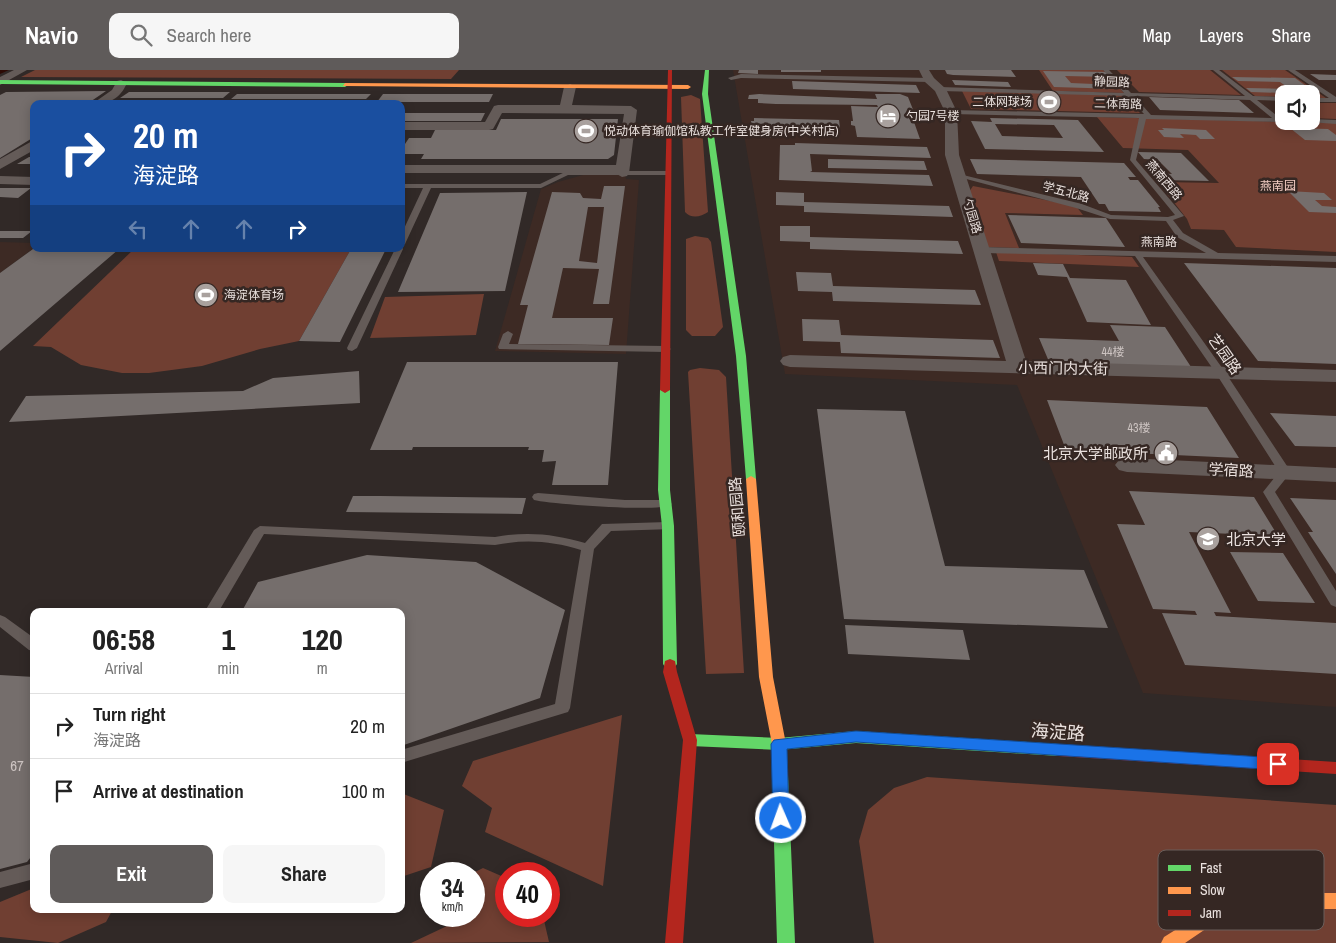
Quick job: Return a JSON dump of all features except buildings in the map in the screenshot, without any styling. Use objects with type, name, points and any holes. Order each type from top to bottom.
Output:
[{"type":"main road","points":[[670,70],[667,173],[664,490],[668,526],[670,672],[690,740],[674,943]]},
{"type":"main road","name":"颐和园路","points":[[707,70],[705,94],[741,356],[766,677],[779,744],[786,943]]},
{"type":"main road","points":[[0,82],[706,88]]},
{"type":"main road","name":"海淀路","points":[[690,740],[779,744],[856,737],[1336,768]]},
{"type":"main road","points":[[1170,943],[1188,930]]},
{"type":"street","points":[[0,82],[22,70]]},
{"type":"street","name":"勺园路","points":[[931,80],[951,112],[951,149],[1018,368]]},
{"type":"street","points":[[104,100],[117,92],[121,83]]},
{"type":"street","points":[[565,109],[570,86]]},
{"type":"street","points":[[405,126],[489,126],[498,109],[631,110],[622,171],[405,169]]},
{"type":"street","points":[[0,165],[30,146]]},
{"type":"street","points":[[0,180],[30,181]]},
{"type":"street","name":"小西门内大街","points":[[790,361],[1336,376]]},
{"type":"street","name":"学宿路","points":[[1127,465],[1336,475]]},
{"type":"lane","points":[[1106,70],[1146,116]]},
{"type":"lane","points":[[1216,70],[1275,116]]},
{"type":"lane","points":[[1291,70],[1336,100]]},
{"type":"lane","name":"静园路","points":[[731,78],[758,76],[931,80],[1128,94],[1275,99]]},
{"type":"lane","points":[[1320,100],[1336,100]]},
{"type":"lane","name":"二体南路","points":[[951,112],[1275,120]]},
{"type":"lane","name":"燕南西路","points":[[1146,116],[1133,160],[1180,216],[1168,219],[1180,235],[1216,255]]},
{"type":"lane","points":[[1320,121],[1336,122]]},
{"type":"lane","points":[[405,186],[541,186],[567,173],[622,171],[667,173]]},
{"type":"lane","name":"学五北路","points":[[959,176],[1079,206],[1110,217],[1168,219]]},
{"type":"lane","points":[[405,235],[428,186]]},
{"type":"lane","name":"燕南路","points":[[982,250],[1336,259]]},
{"type":"lane","points":[[352,348],[398,252]]},
{"type":"lane","name":"艺园路","points":[[1138,255],[1220,372],[1285,472]]},
{"type":"lane","points":[[508,334],[503,348],[666,349]]},
{"type":"lane","points":[[1285,472],[1269,492],[1336,602]]},
{"type":"lane","points":[[538,497],[625,504],[666,504]]},
{"type":"lane","points":[[405,756],[562,708],[588,548],[607,527],[668,526]]},
{"type":"lane","points":[[214,608],[260,530],[495,541],[517,536],[555,538],[588,548]]},
{"type":"lane","points":[[0,620],[30,643]]},
{"type":"lane","points":[[0,880],[30,871]]},
{"type":"shaded area","name":"北京大学","points":[[733,70],[1336,70],[1336,707],[1143,693],[1017,385],[785,374]]},
{"type":"shaded area","points":[[625,174],[626,179],[639,180],[626,354],[495,351],[541,189],[583,175]]},
{"type":"shaded area","points":[[0,242],[30,243],[30,251],[0,273]]},
{"type":"green space","points":[[35,70],[459,70],[451,79],[21,77]]},
{"type":"green space","points":[[1039,70],[1103,70],[1124,93],[1053,91]]},
{"type":"green space","points":[[1117,70],[1210,70],[1241,95],[1139,92]]},
{"type":"green space","points":[[1222,70],[1285,70],[1307,85],[1275,85],[1275,97],[1255,96]]},
{"type":"green space","name":"二体网球场","points":[[962,91],[1124,95],[1140,113],[971,109]]},
{"type":"green space","points":[[691,95],[700,99],[708,212],[696,216],[690,216],[685,212],[681,97]]},
{"type":"green space","points":[[1320,103],[1336,103],[1336,119],[1320,118]]},
{"type":"green space","name":"燕南园","points":[[1097,117],[1275,121],[1275,130],[1320,130],[1320,123],[1336,123],[1336,252],[1236,247],[1224,230],[1191,229],[1187,219],[1158,182],[1219,183],[1188,150],[1123,148]]},
{"type":"green space","points":[[973,186],[1076,206],[1083,215],[1005,213],[1019,248],[988,247],[969,192]]},
{"type":"green space","points":[[695,236],[708,238],[711,242],[723,327],[715,336],[692,336],[686,330],[686,239]]},
{"type":"green space","name":"海淀体育场","points":[[131,252],[349,252],[299,341],[260,349],[202,366],[149,373],[122,373],[81,365],[51,347],[33,346]]},
{"type":"green space","points":[[996,252],[1132,257],[1139,267],[999,261]]},
{"type":"green space","points":[[484,294],[476,335],[370,338],[385,297]]},
{"type":"green space","points":[[700,368],[719,370],[726,377],[744,673],[706,674],[688,372]]},
{"type":"green space","points":[[622,715],[603,886],[560,866],[560,862],[551,862],[485,832],[492,808],[462,786],[473,761]]},
{"type":"green space","points":[[927,777],[1336,805],[1336,943],[874,943],[859,841],[868,810],[894,788]]},
{"type":"green space","points":[[405,795],[444,810],[432,862],[420,862],[420,871],[405,876]]},
{"type":"green space","points":[[485,869],[495,873],[495,927],[546,927],[549,942],[411,943],[445,927],[485,927]]},
{"type":"green space","points":[[30,890],[30,913],[111,913],[106,922],[58,943],[0,937],[0,902]]},
{"type":"traffic: fast","points":[[707,70],[705,94],[741,356],[751,479]]},
{"type":"traffic: fast","points":[[0,82],[345,85]]},
{"type":"traffic: fast","points":[[665,390],[664,490],[668,526],[670,664]]},
{"type":"traffic: fast","points":[[690,740],[779,744],[856,737],[1058,750]]},
{"type":"traffic: fast","points":[[780,776],[786,943]]},
{"type":"traffic: slow","points":[[345,85],[688,87]]},
{"type":"traffic: slow","points":[[751,479],[766,677],[779,744],[780,776]]},
{"type":"traffic: slow","points":[[1324,901],[1336,901]]},
{"type":"traffic: slow","points":[[1170,943],[1190,930]]},
{"type":"traffic: jam","points":[[665,390],[670,70]]},
{"type":"traffic: jam","points":[[670,664],[670,672],[690,740],[674,943]]},
{"type":"traffic: jam","points":[[1058,750],[1336,768]]},
{"type":"place","name":"二体网球场","points":[[1049,102]]},
{"type":"place","name":"勺园7号楼","points":[[888,116]]},
{"type":"place","name":"悦动体育瑜伽馆私教工作室健身房(中关村店)","points":[[586,131]]},
{"type":"place","name":"海淀体育场","points":[[206,295]]},
{"type":"place","name":"北京大学邮政所","points":[[1166,453]]},
{"type":"place","name":"北京大学","points":[[1208,539]]},
{"type":"route","points":[[781,818],[779,744],[856,737],[1278,764]]}]
